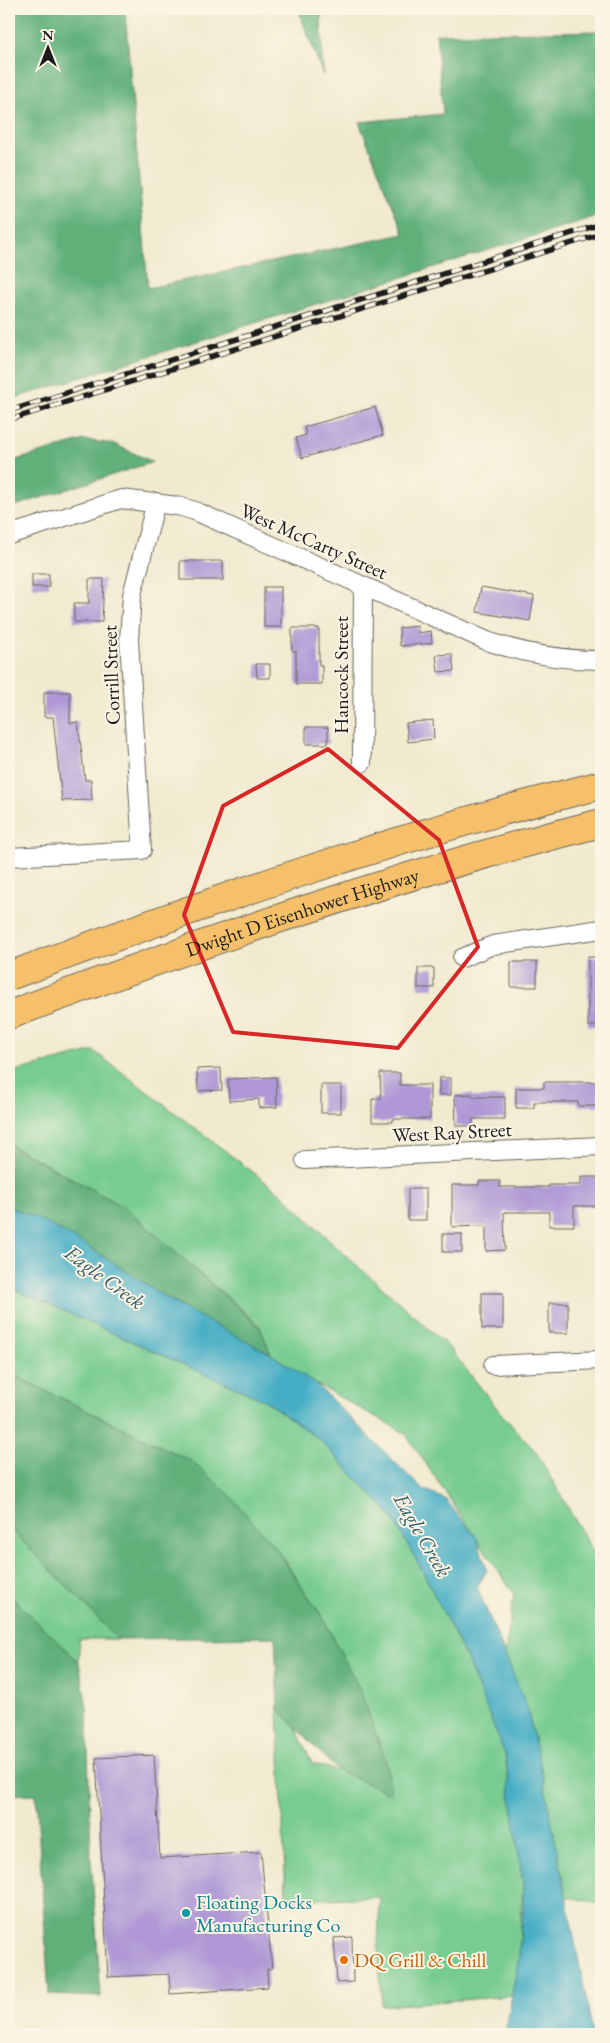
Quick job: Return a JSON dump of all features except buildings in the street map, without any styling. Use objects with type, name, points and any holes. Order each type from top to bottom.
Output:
[{"type":"highway","name":"Dwight D Eisenhower Highway","points":[[9,976],[315,866],[507,809],[601,785]]},
{"type":"highway","name":"Dwight D Eisenhower Highway","points":[[9,1015],[224,936],[335,898],[458,861],[601,823]]},
{"type":"street","name":"West McCarty Street","points":[[9,535],[121,499],[156,502],[195,511],[363,587],[515,650],[557,658],[601,660]]},
{"type":"street","name":"Corrill Street","points":[[9,857],[142,850],[128,640],[132,595],[156,502]]},
{"type":"street","name":"Hancock Street","points":[[362,763],[363,587]]},
{"type":"street","points":[[462,958],[493,945],[601,929]]},
{"type":"street","name":"West Ray Street","points":[[305,1160],[601,1146]]},
{"type":"street","points":[[493,1365],[601,1360]]},
{"type":"highlighted area","points":[[328,749],[439,840],[478,947],[398,1048],[233,1032],[184,915],[223,806]]},
{"type":"green space","points":[[9,9],[125,9],[148,288],[404,234],[359,122],[443,114],[436,34],[601,31],[601,215],[9,400]]},
{"type":"green space","points":[[298,9],[321,9],[323,75]]},
{"type":"green space","points":[[84,440],[114,444],[153,462],[9,508],[9,462]]},
{"type":"green space","points":[[94,1051],[283,1195],[343,1253],[446,1344],[504,1417],[536,1452],[586,1539],[601,1572],[601,1903],[566,1897],[539,1759],[505,1654],[514,1594],[405,1433],[316,1384],[271,1354],[259,1325],[124,1207],[9,1144],[9,1073]]},
{"type":"green space","points":[[9,1145],[124,1207],[259,1326],[271,1354],[188,1311],[95,1251],[53,1227],[9,1207]]},
{"type":"green space","points":[[9,1287],[266,1401],[320,1440],[390,1514],[420,1566],[466,1657],[505,1754],[523,1883],[519,1957],[512,1996],[382,2006],[378,1945],[380,1897],[293,1900],[286,1898],[278,1709],[295,1726],[312,1763],[337,1771],[360,1690],[323,1618],[281,1555],[191,1461],[9,1373]]},
{"type":"green space","points":[[9,1373],[191,1461],[228,1493],[277,1550],[323,1618],[360,1690],[387,1764],[391,1794],[337,1770],[278,1709],[275,1637],[118,1639],[9,1527]]},
{"type":"green space","points":[[9,1527],[118,1639],[79,1639],[79,1662],[9,1595]]},
{"type":"green space","points":[[9,1595],[79,1662],[87,1708],[91,1857],[101,1997],[49,1995],[36,1794],[9,1795]]},
{"type":"water","name":"Eagle Creek","points":[[9,1207],[35,1217],[83,1243],[176,1304],[271,1354],[316,1384],[421,1488],[445,1499],[477,1538],[487,1570],[477,1587],[527,1707],[542,1773],[593,2034],[505,2034],[519,1957],[523,1883],[505,1754],[466,1657],[420,1566],[390,1514],[320,1440],[266,1401],[9,1287]]},
{"type":"railway","points":[[9,411],[601,224]]},
{"type":"railway","points":[[9,420],[601,234]]},
{"type":"place","name":"Floating Docks Manufacturing Co","points":[[186,1913]]},
{"type":"place","name":"DQ Grill & Chill","points":[[344,1960]]}]
